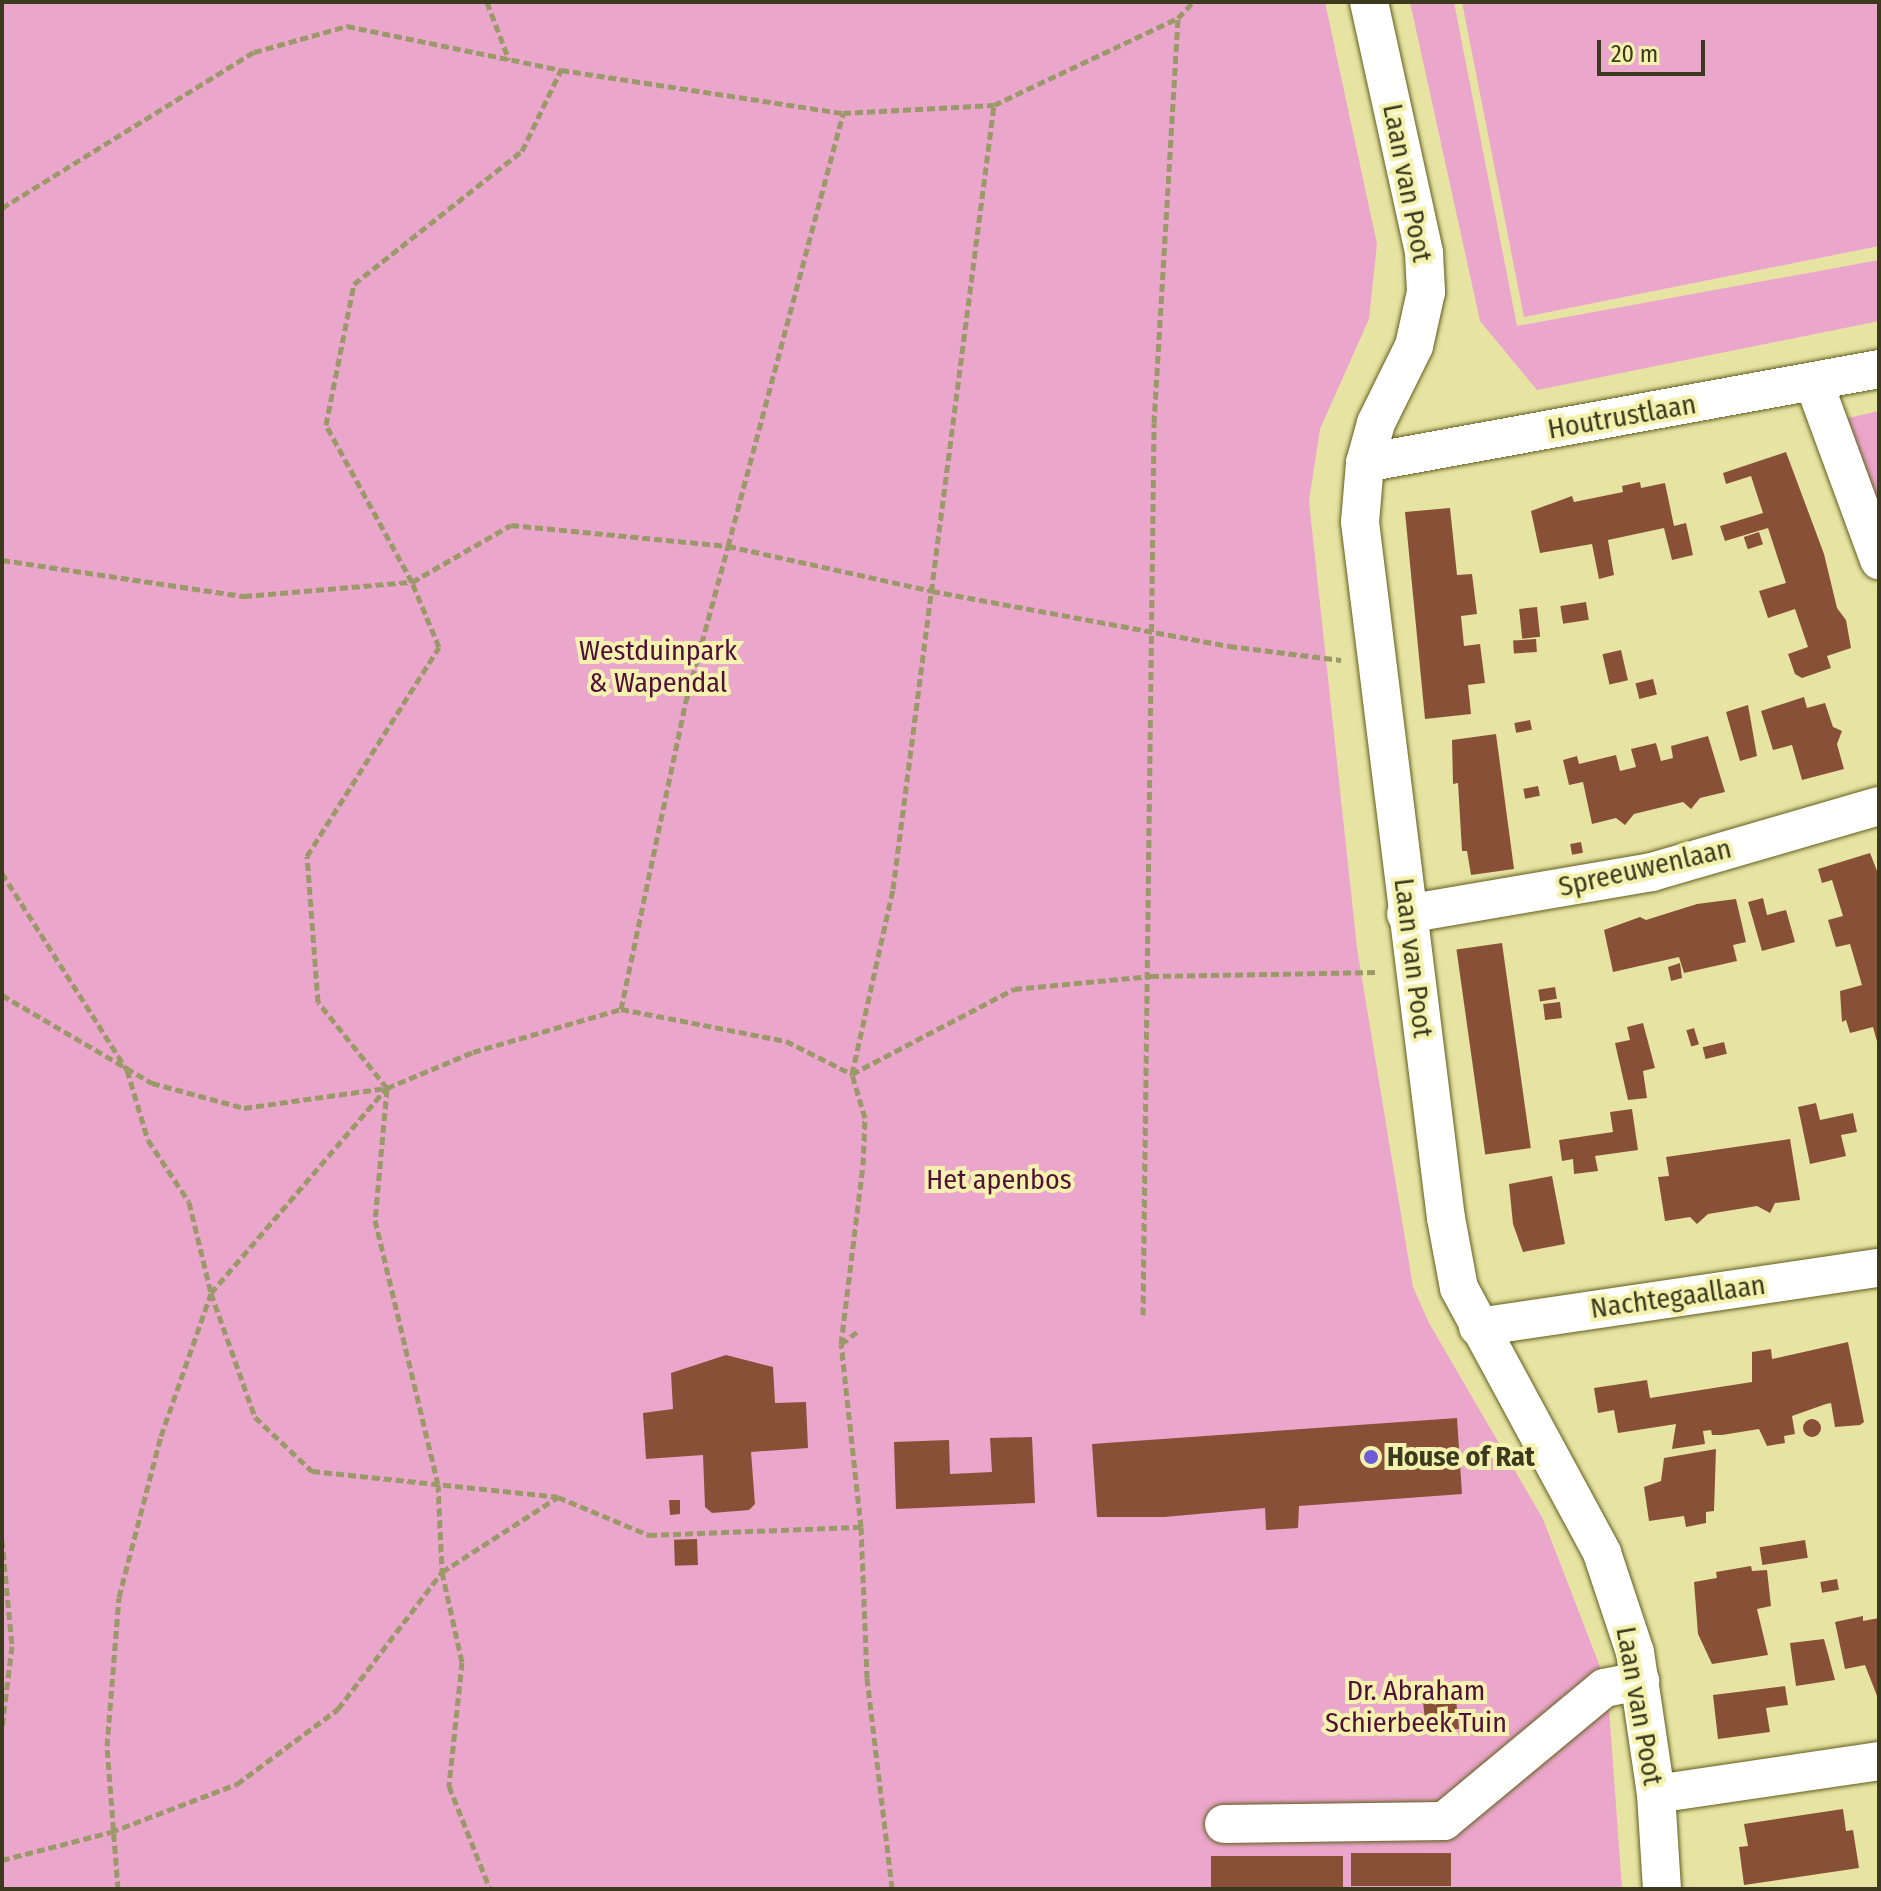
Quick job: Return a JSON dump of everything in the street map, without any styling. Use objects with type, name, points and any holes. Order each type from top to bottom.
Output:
[{"type":"street","name":"Laan van Poot","points":[[1369,2],[1424,253],[1426,292],[1414,346],[1376,423],[1365,463],[1360,522],[1406,914],[1446,1218],[1459,1288],[1602,1553],[1640,1681],[1656,1794],[1662,1889]]},
{"type":"street","name":"Houtrustlaan","points":[[1365,463],[1879,369]]},
{"type":"street","points":[[1814,383],[1879,560]]},
{"type":"street","name":"Spreeuwenlaan","points":[[1406,914],[1652,872],[1879,806]]},
{"type":"street","name":"Nachtegaallaan","points":[[1478,1327],[1879,1268]]},
{"type":"street","points":[[1224,1824],[1444,1821],[1604,1688],[1640,1681]]},
{"type":"street","points":[[1656,1794],[1879,1761]]},
{"type":"path","points":[[487,2],[509,60]]},
{"type":"path","points":[[2,208],[254,52],[347,26],[561,70],[843,113],[994,105],[1178,18],[1193,2]]},
{"type":"path","points":[[1143,1315],[1151,976],[1146,827],[1154,423],[1178,18]]},
{"type":"path","points":[[490,1889],[449,1786],[462,1662],[442,1572],[438,1484],[375,1220],[387,1088],[318,1002],[307,856],[439,647],[412,582],[326,425],[354,284],[522,151],[561,70]]},
{"type":"path","points":[[892,1889],[867,1678],[861,1527],[841,1344],[864,1149],[865,1118],[852,1074],[893,889],[994,105]]},
{"type":"path","points":[[621,1009],[686,701],[843,113]]},
{"type":"path","points":[[2,560],[244,596],[412,582],[511,525],[728,546],[932,591],[1151,630],[1376,664]]},
{"type":"path","points":[[2,873],[127,1070],[148,1140],[189,1202],[211,1293],[255,1417],[312,1471],[558,1497],[649,1535],[861,1527]]},
{"type":"path","points":[[852,1074],[1014,989],[1151,976],[1415,971]]},
{"type":"path","points":[[2,995],[152,1083],[244,1108],[387,1088],[473,1052],[621,1009],[786,1041],[852,1074]]},
{"type":"path","points":[[118,1889],[111,1832],[107,1746],[119,1597],[161,1436],[211,1293],[387,1088]]},
{"type":"path","points":[[841,1344],[857,1332]]},
{"type":"path","points":[[2,1860],[111,1832],[237,1784],[338,1709],[442,1572],[558,1497]]},
{"type":"path","points":[[2,1540],[12,1646],[2,1728]]},
{"type":"green space","name":"Westduinpark & Wapendal","points":[[2,2],[1325,2],[1377,244],[1369,319],[1320,429],[1309,501],[1357,948],[1413,1287],[1429,1323],[1543,1519],[1599,1664],[1609,1708],[1622,1889],[2,1889]]},
{"type":"green space","points":[[1410,2],[1454,2],[1517,326],[1879,260],[1879,321],[1537,390],[1480,321]]},
{"type":"green space","points":[[1462,2],[1879,2],[1879,246],[1524,317]]},
{"type":"green space","points":[[1879,411],[1879,511],[1848,418]]},
{"type":"building","points":[[1786,452],[1824,554],[1837,608],[1846,620],[1851,648],[1827,656],[1831,668],[1802,678],[1795,674],[1788,654],[1808,647],[1795,609],[1768,618],[1759,591],[1786,583],[1768,528],[1725,541],[1720,526],[1763,513],[1751,476],[1726,484],[1723,473]]},
{"type":"building","points":[[1640,482],[1641,488],[1665,483],[1674,526],[1686,523],[1693,555],[1672,560],[1664,528],[1608,540],[1614,575],[1599,579],[1592,544],[1540,553],[1531,511],[1572,496],[1574,502],[1623,492],[1622,486]]},
{"type":"building","points":[[1450,508],[1457,575],[1472,574],[1477,614],[1461,616],[1464,646],[1480,644],[1485,683],[1468,685],[1471,714],[1425,719],[1405,512]]},
{"type":"building","points":[[1759,532],[1763,544],[1748,549],[1744,537]]},
{"type":"building","points":[[1586,602],[1589,620],[1563,624],[1560,606]]},
{"type":"building","points":[[1537,607],[1540,637],[1522,639],[1519,609]]},
{"type":"building","points":[[1536,639],[1537,652],[1514,654],[1513,641]]},
{"type":"building","points":[[1621,650],[1628,680],[1609,684],[1602,654]]},
{"type":"building","points":[[1653,679],[1657,695],[1639,699],[1636,683]]},
{"type":"building","points":[[1804,697],[1807,708],[1825,703],[1833,727],[1842,731],[1837,744],[1844,769],[1802,780],[1792,745],[1773,750],[1761,711]]},
{"type":"building","points":[[1748,705],[1757,756],[1740,761],[1726,712]]},
{"type":"building","points":[[1530,720],[1532,730],[1516,733],[1514,723]]},
{"type":"building","points":[[1496,734],[1514,869],[1471,875],[1467,851],[1462,851],[1458,783],[1453,784],[1452,740]]},
{"type":"building","points":[[1708,736],[1725,792],[1700,798],[1691,809],[1683,802],[1634,814],[1625,825],[1616,818],[1592,824],[1583,782],[1569,785],[1563,760],[1577,756],[1579,764],[1616,755],[1620,771],[1636,767],[1631,749],[1656,743],[1661,761],[1673,758],[1671,746]]},
{"type":"building","points":[[1538,786],[1540,796],[1525,799],[1523,789]]},
{"type":"building","points":[[1581,842],[1583,853],[1572,855],[1570,844]]},
{"type":"building","points":[[1870,853],[1879,876],[1878,1045],[1873,1027],[1850,1033],[1846,1020],[1842,1022],[1840,991],[1862,985],[1850,944],[1836,947],[1828,920],[1843,916],[1832,880],[1822,883],[1818,869]]},
{"type":"building","points":[[1763,898],[1767,915],[1786,910],[1795,942],[1762,951],[1748,902]]},
{"type":"building","points":[[1736,899],[1746,942],[1733,945],[1737,961],[1684,973],[1679,957],[1613,972],[1604,930],[1640,917],[1646,920],[1697,904]]},
{"type":"building","points":[[1502,943],[1531,1148],[1485,1154],[1456,949]]},
{"type":"building","points":[[1680,963],[1682,978],[1671,981],[1668,967]]},
{"type":"building","points":[[1555,987],[1557,999],[1540,1002],[1538,990]]},
{"type":"building","points":[[1560,1002],[1562,1018],[1545,1020],[1543,1004]]},
{"type":"building","points":[[1643,1023],[1655,1068],[1643,1071],[1647,1098],[1628,1100],[1615,1043],[1630,1040],[1627,1027]]},
{"type":"building","points":[[1694,1028],[1699,1044],[1691,1047],[1686,1030]]},
{"type":"building","points":[[1724,1042],[1727,1054],[1706,1059],[1703,1047]]},
{"type":"building","points":[[1816,1103],[1820,1120],[1853,1113],[1857,1132],[1841,1135],[1846,1156],[1810,1164],[1798,1107]]},
{"type":"building","points":[[1632,1109],[1638,1150],[1595,1156],[1598,1171],[1574,1174],[1573,1159],[1562,1161],[1559,1140],[1613,1132],[1610,1112]]},
{"type":"building","points":[[1790,1139],[1800,1200],[1775,1203],[1770,1213],[1757,1206],[1708,1214],[1697,1224],[1690,1217],[1665,1221],[1658,1177],[1669,1176],[1666,1157]]},
{"type":"building","points":[[1552,1176],[1565,1244],[1523,1252],[1513,1224],[1509,1184]]},
{"type":"building","points":[[1848,1342],[1864,1422],[1860,1425],[1835,1427],[1831,1403],[1792,1416],[1795,1434],[1784,1436],[1785,1443],[1767,1446],[1759,1429],[1722,1435],[1712,1435],[1711,1430],[1703,1431],[1705,1444],[1672,1449],[1676,1424],[1618,1433],[1614,1410],[1598,1413],[1594,1388],[1647,1380],[1650,1398],[1752,1382],[1752,1352],[1771,1349],[1772,1359]]},
{"type":"building","points":[[726,1355],[773,1367],[775,1403],[806,1402],[808,1448],[751,1452],[755,1504],[749,1510],[712,1513],[705,1507],[703,1455],[646,1459],[643,1413],[673,1409],[671,1373]]},
{"type":"building","points":[[1457,1418],[1462,1494],[1299,1506],[1298,1528],[1266,1530],[1265,1508],[1164,1517],[1097,1517],[1092,1444]]},
{"type":"building","points":[[1812,1419],[1821,1428],[1812,1437],[1803,1428]]},
{"type":"building","points":[[1032,1437],[1035,1503],[896,1509],[894,1442],[949,1440],[950,1474],[992,1472],[990,1438]]},
{"type":"building","points":[[1716,1449],[1714,1511],[1706,1512],[1706,1523],[1686,1527],[1684,1516],[1649,1521],[1644,1487],[1661,1481],[1664,1458]]},
{"type":"building","points":[[669,1500],[680,1500],[680,1514],[670,1515]]},
{"type":"building","points":[[697,1539],[698,1565],[675,1566],[674,1540]]},
{"type":"building","points":[[1805,1540],[1808,1558],[1762,1565],[1760,1547]]},
{"type":"building","points":[[1751,1566],[1752,1571],[1767,1570],[1771,1606],[1757,1609],[1768,1655],[1712,1664],[1698,1634],[1694,1582],[1717,1578],[1716,1572]]},
{"type":"building","points":[[1837,1579],[1839,1590],[1822,1593],[1820,1582]]},
{"type":"building","points":[[1863,1616],[1863,1621],[1879,1618],[1879,1701],[1865,1665],[1845,1669],[1835,1622]]},
{"type":"building","points":[[1824,1639],[1835,1680],[1796,1686],[1790,1643]]},
{"type":"building","points":[[1785,1686],[1788,1705],[1766,1708],[1770,1732],[1718,1739],[1713,1695]]},
{"type":"building","points":[[1455,1690],[1459,1729],[1426,1732],[1422,1693]]},
{"type":"building","points":[[1843,1809],[1846,1831],[1853,1830],[1859,1868],[1744,1885],[1739,1847],[1748,1846],[1744,1824]]},
{"type":"building","points":[[1351,1853],[1451,1853],[1451,1886],[1351,1886]]},
{"type":"building","points":[[1211,1856],[1343,1856],[1343,1889],[1211,1889]]},
{"type":"place","name":"House of Rat","points":[[1371,1457]]},
{"type":"park label","name":"Het apenbos","points":[[999,1180]]},
{"type":"park label","name":"Dr. Abraham Schierbeek Tuin","points":[[1416,1707]]}]
